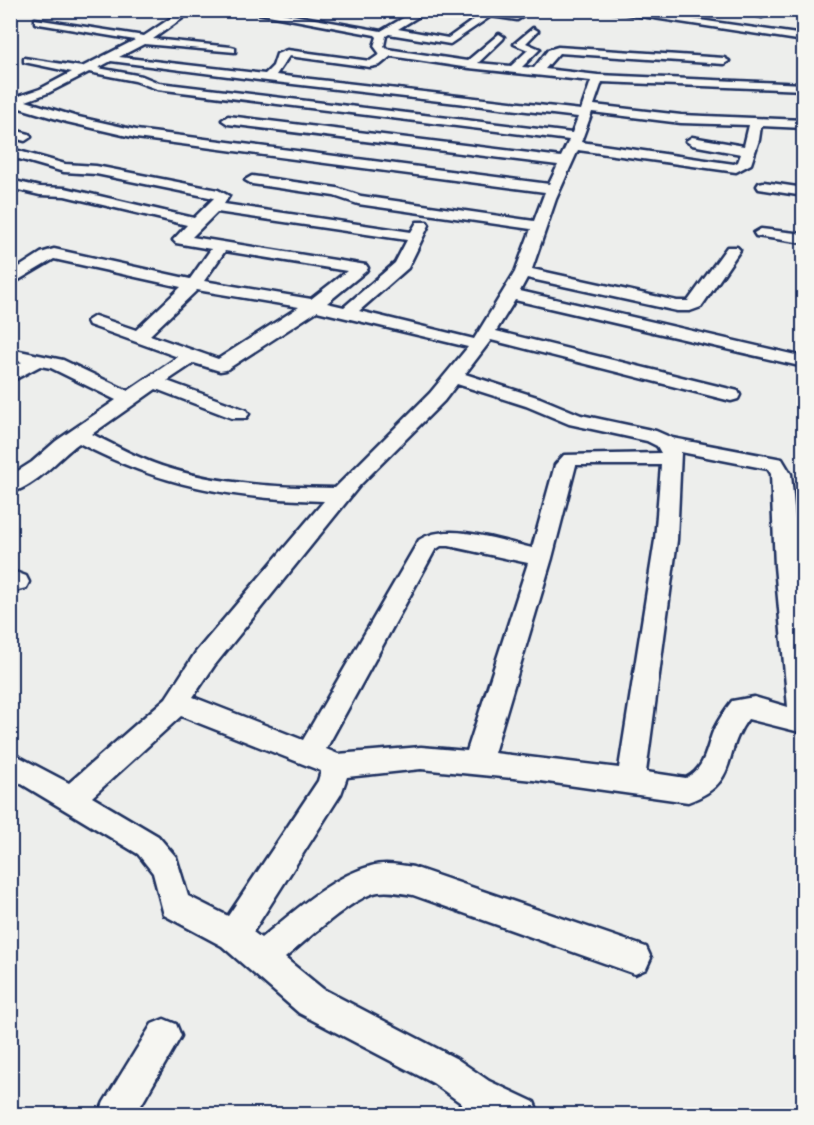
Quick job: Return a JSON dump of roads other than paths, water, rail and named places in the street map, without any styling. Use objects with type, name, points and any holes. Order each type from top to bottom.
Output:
[{"type":"street","points":[[13,102],[44,91],[144,40],[190,10]]},
{"type":"street","points":[[245,10],[368,27],[385,33],[450,42],[489,13],[517,16]]},
{"type":"street","points":[[425,10],[385,33],[380,50],[404,56],[469,65],[598,78],[804,87]]},
{"type":"street","points":[[606,10],[682,16]]},
{"type":"street","points":[[645,10],[804,38]]},
{"type":"street","points":[[740,10],[762,14],[772,10]]},
{"type":"street","points":[[39,21],[144,40],[231,50]]},
{"type":"street","points":[[770,22],[792,25]]},
{"type":"street","points":[[513,70],[535,49],[519,44],[533,32]]},
{"type":"street","points":[[469,65],[499,37]]},
{"type":"street","points":[[404,56],[427,38]]},
{"type":"street","points":[[537,72],[552,52],[558,50],[724,61]]},
{"type":"street","points":[[267,78],[278,67],[281,56],[287,53],[376,63],[388,53]]},
{"type":"street","points":[[106,59],[267,78],[580,127],[736,168],[744,164],[755,123]]},
{"type":"street","points":[[28,60],[138,78],[152,85],[250,98],[580,127],[681,119],[804,124]]},
{"type":"street","points":[[70,799],[179,702],[181,693],[205,659],[341,495],[365,467],[437,397],[483,339],[523,272],[553,189],[598,78]]},
{"type":"street","points":[[202,144],[250,98]]},
{"type":"street","points":[[13,102],[103,127],[202,144],[553,189]]},
{"type":"street","points":[[580,127],[739,109]]},
{"type":"street","points":[[228,120],[682,129]]},
{"type":"street","points":[[10,133],[25,137]]},
{"type":"street","points":[[692,141],[749,151]]},
{"type":"street","points":[[10,157],[19,155],[64,168],[96,170],[232,192],[416,237]]},
{"type":"street","points":[[95,321],[214,366],[225,364],[314,304],[360,268],[181,240],[196,223],[232,192],[292,156]]},
{"type":"street","points":[[10,184],[40,191],[64,192],[196,223]]},
{"type":"street","points":[[764,186],[804,192]]},
{"type":"street","points":[[232,192],[338,192],[358,200],[539,226]]},
{"type":"street","points":[[346,312],[402,265],[430,210]]},
{"type":"street","points":[[761,233],[804,239]]},
{"type":"street","points":[[138,337],[194,285],[220,247]]},
{"type":"street","points":[[523,272],[690,306],[695,304],[732,250]]},
{"type":"street","points":[[10,280],[46,255],[54,254],[194,285],[314,304],[483,339],[730,395]]},
{"type":"street","points":[[511,294],[804,362]]},
{"type":"street","points":[[10,354],[57,364],[129,399]]},
{"type":"street","points":[[10,486],[39,467],[78,435],[190,357]]},
{"type":"street","points":[[10,377],[36,360]]},
{"type":"street","points":[[454,377],[533,402],[576,420],[660,438],[670,452],[666,540],[631,782]]},
{"type":"street","points":[[153,382],[239,414]]},
{"type":"street","points":[[78,435],[140,465],[187,479],[276,492],[341,495]]},
{"type":"street","points":[[179,702],[192,710],[336,766],[421,758],[477,763],[533,768],[688,790],[703,785],[713,773],[730,719],[741,708],[754,708],[803,722],[786,566],[781,474],[775,464],[670,452],[571,459],[565,465],[541,558],[477,763]]},
{"type":"street","points":[[309,754],[427,545],[436,539],[449,538],[541,558]]},
{"type":"street","points":[[10,763],[148,845],[166,867],[175,905],[232,935],[311,1001],[445,1071],[479,1104],[522,1114]]},
{"type":"street","points":[[232,935],[331,786],[336,766]]},
{"type":"street","points":[[260,958],[344,894],[369,880],[390,878],[413,881],[634,958]]},
{"type":"street","points":[[116,1114],[164,1036]]}]
